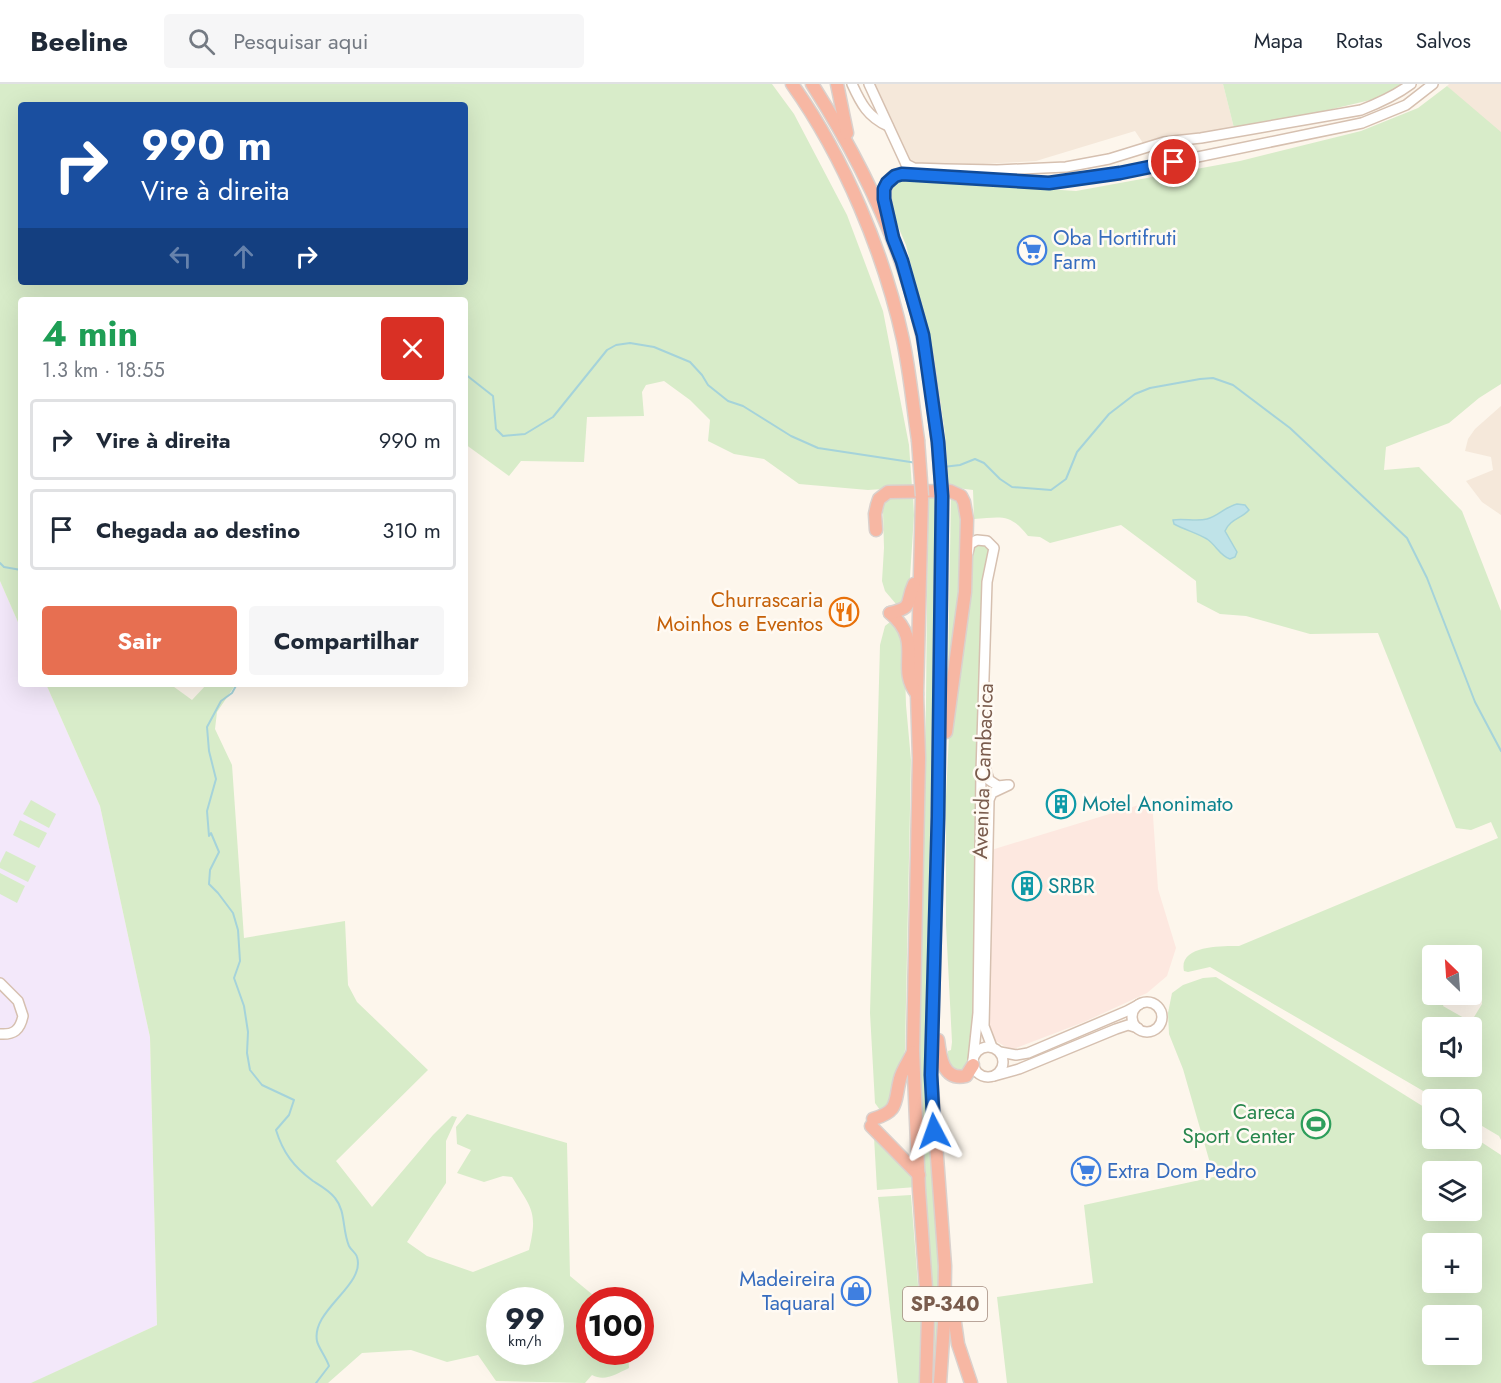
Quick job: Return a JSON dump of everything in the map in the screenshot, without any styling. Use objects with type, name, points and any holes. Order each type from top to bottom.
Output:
[{"type":"highway","name":"SP-340","points":[[792,84],[824,135],[858,202],[882,267],[903,340],[918,440],[922,495],[913,1051],[928,1316],[926,1383]]},
{"type":"highway","name":"SP-340","points":[[812,84],[853,154],[902,261],[923,335],[938,442],[942,496],[938,817],[931,1075],[945,1266],[940,1383]]},
{"type":"highway","points":[[837,84],[853,154]]},
{"type":"highway","points":[[893,238],[884,199],[884,189],[890,179],[895,176]]},
{"type":"highway","points":[[876,530],[877,505],[879,499],[888,492],[931,490],[956,493],[961,496],[967,510],[966,580],[949,703],[938,817]]},
{"type":"highway","points":[[917,694],[908,679],[910,648],[908,637],[900,622],[890,613],[907,607],[911,602],[913,585],[920,580]]},
{"type":"highway","points":[[936,913],[940,1057],[947,1071],[960,1077],[968,1074],[973,1062]]},
{"type":"highway","points":[[913,1051],[900,1077],[896,1103],[892,1110],[872,1122],[919,1175]]},
{"type":"highway","points":[[942,1225],[955,1332],[971,1383]]},
{"type":"street","points":[[852,84],[862,106],[877,121],[888,126]]},
{"type":"street","points":[[869,84],[906,164],[914,168],[997,170],[1085,165]]},
{"type":"street","points":[[1049,183],[1054,174],[1164,142],[1201,138],[1361,110],[1381,103],[1411,84]]},
{"type":"street","points":[[895,176],[911,174],[1049,183],[1120,173],[1362,123],[1406,105],[1433,84]]},
{"type":"street","points":[[895,176],[905,169],[906,164]]},
{"type":"street","name":"Avenida Cambacica","points":[[966,580],[970,544],[977,540],[987,541],[994,548],[987,582],[978,1013],[973,1062]]},
{"type":"street","name":"Avenida Cambacica","points":[[983,745],[986,775],[989,780],[998,786],[1010,785],[992,793],[989,800],[984,1026],[996,1049]]},
{"type":"street","points":[[0,983],[18,1001],[23,1016],[17,1030],[10,1034],[0,1034]]},
{"type":"street","points":[[1145,1002],[1156,1004],[1160,1008],[1162,1019],[1160,1024],[1151,1031],[1146,1032],[1128,1025],[1018,1069],[994,1076],[983,1076],[975,1070],[973,1062],[978,1050],[987,1046],[996,1049],[1016,1055],[1028,1053],[1145,1002]]},
{"type":"street","points":[[1138,1028],[1132,1018],[1135,1008],[1140,1004]]},
{"type":"street","points":[[994,1076],[1004,1066],[1003,1056],[996,1049]]},
{"type":"shaded area","points":[[869,84],[1223,84],[1235,132],[1145,146],[1135,131],[1036,161],[914,168]]},
{"type":"shaded area","points":[[1449,84],[1501,84],[1501,136],[1447,86]]},
{"type":"shaded area","points":[[1501,406],[1501,515],[1482,502],[1466,481],[1493,470],[1491,457],[1465,451],[1468,439],[1475,429]]},
{"type":"shaded area","points":[[0,581],[18,622],[18,687],[47,687],[100,806],[150,1037],[157,1325],[32,1383],[0,1383]]},
{"type":"shaded area","points":[[1152,801],[1158,889],[1176,948],[1167,976],[1147,993],[1084,1022],[1011,1050],[994,1040],[986,1025],[988,851]]},
{"type":"green space","points":[[0,84],[772,84],[794,114],[847,215],[883,311],[909,445],[912,487],[868,490],[799,484],[764,459],[734,454],[708,441],[710,420],[690,400],[664,381],[646,385],[642,392],[644,416],[587,417],[584,462],[521,461],[509,476],[468,446],[468,297],[18,297],[18,622],[0,581]]},
{"type":"green space","points":[[1223,84],[1406,84],[1400,93],[1235,132]]},
{"type":"green space","points":[[1447,86],[1501,132],[1501,384],[1479,398],[1449,423],[1386,447],[1384,470],[1419,467],[1462,511],[1501,611],[1501,1140],[1499,1136],[1482,1126],[1482,1089],[1422,1090],[1210,967],[1184,971],[1184,962],[1195,952],[1213,947],[1239,946],[1498,838],[1491,822],[1471,830],[1456,828],[1378,633],[1310,634],[1246,616],[1220,614],[1197,602],[1196,581],[1121,525],[1050,543],[1040,537],[1028,536],[1016,523],[1005,518],[974,519],[973,490],[949,487],[945,434],[934,357],[906,245],[894,217],[889,193],[900,179],[1076,191],[1240,161],[1361,131],[1418,108]],"holes":[[[1422,945],[1482,945],[1482,1005],[1474,1017],[1482,1017],[1482,1077],[1422,1077],[1422,1017],[1462,1017],[1443,1005],[1422,1005]]]},
{"type":"green space","points":[[913,495],[914,515],[909,593],[900,605],[896,604],[885,591],[882,581],[883,511],[889,498]]},
{"type":"green space","points":[[928,495],[935,495],[936,512],[926,1068],[927,1113],[940,1246],[937,1383],[931,1383],[934,1331],[919,1069]]},
{"type":"green space","points":[[951,495],[955,497],[963,511],[962,591],[952,671],[948,672]]},
{"type":"green space","points":[[982,542],[990,550],[983,577],[974,1013],[970,1070],[962,1074],[947,1064],[948,1051],[951,1050],[952,1042],[946,925],[946,797],[949,734],[971,547]]},
{"type":"green space","points":[[894,622],[904,638],[906,705],[911,760],[905,1050],[903,1062],[894,1075],[889,1106],[880,1110],[875,1103],[870,1013],[880,645],[885,626]]},
{"type":"green space","points":[[47,687],[174,687],[192,700],[204,687],[234,687],[217,712],[215,729],[232,765],[244,938],[345,921],[348,985],[357,1002],[428,1070],[336,1161],[372,1207],[433,1135],[452,1116],[457,1117],[446,1141],[446,1183],[407,1242],[427,1256],[473,1272],[529,1250],[533,1219],[529,1204],[512,1177],[503,1176],[484,1182],[457,1173],[471,1150],[457,1144],[456,1127],[467,1114],[567,1143],[570,1276],[583,1287],[576,1287],[576,1365],[629,1365],[629,1368],[615,1375],[601,1378],[592,1375],[585,1383],[496,1381],[478,1355],[447,1362],[411,1350],[362,1353],[328,1383],[31,1383],[157,1325],[150,1037],[100,806]]},
{"type":"green space","points":[[31,800],[56,814],[49,828],[23,814]]},
{"type":"green space","points":[[20,820],[47,833],[39,848],[13,835]]},
{"type":"green space","points":[[6,851],[36,866],[28,882],[0,868]]},
{"type":"green space","points":[[0,873],[25,886],[17,903],[0,894]]},
{"type":"green space","points":[[1216,977],[1422,1106],[1422,1149],[1482,1149],[1482,1143],[1501,1155],[1501,1383],[1007,1383],[997,1297],[1093,1283],[1084,1205],[1214,1177],[1183,1069],[1169,1034],[1168,1013],[1172,993],[1183,985],[1203,978]]},
{"type":"green space","points":[[874,1137],[913,1174],[916,1187],[877,1190]]},
{"type":"green space","points":[[911,1195],[922,1336],[919,1383],[898,1383],[878,1197]]},
{"type":"water","points":[[1237,504],[1245,505],[1249,510],[1230,524],[1225,531],[1237,552],[1235,557],[1230,559],[1207,539],[1174,524],[1173,520],[1207,519]]},
{"type":"waterway","points":[[468,376],[493,396],[496,429],[503,436],[525,434],[553,417],[607,350],[616,345],[630,343],[654,347],[690,362],[708,385],[728,401],[743,406],[791,436],[818,448],[917,463]]},
{"type":"waterway","points":[[943,467],[960,465],[975,459],[984,463],[1012,487],[1051,490],[1066,479],[1077,452],[1109,414],[1135,394],[1150,388],[1200,379],[1213,378],[1233,385],[1290,428],[1407,538],[1427,578],[1475,702],[1501,751]]},
{"type":"waterway","points":[[0,563],[4,567],[18,569]]},
{"type":"waterway","points":[[235,687],[232,693],[221,701],[207,727],[209,751],[216,779],[207,811],[209,836],[211,833],[219,852],[210,870],[209,884],[233,913],[238,930],[240,961],[234,978],[244,1006],[250,1070],[262,1085],[294,1100],[289,1115],[276,1130],[279,1138],[295,1165],[306,1176],[331,1193],[338,1203],[349,1246],[357,1257],[358,1267],[354,1278],[329,1308],[317,1330],[317,1341],[329,1366],[316,1383]]},
{"type":"place","name":"Oba Hortifruti Farm","points":[[1032,250]]},
{"type":"place","name":"Churrascaria Moinhos e Eventos","points":[[844,612]]},
{"type":"place","name":"Motel Anonimato","points":[[1061,804]]},
{"type":"place","name":"SRBR","points":[[1027,886]]},
{"type":"place","name":"Careca Sport Center","points":[[1316,1124]]},
{"type":"place","name":"Extra Dom Pedro","points":[[1086,1171]]},
{"type":"place","name":"Madeireira Taquaral","points":[[856,1291]]},
{"type":"route","points":[[934,1131],[931,1075],[938,817],[942,496],[938,442],[923,335],[902,261],[893,238],[884,199],[884,189],[890,179],[902,174],[1049,183],[1120,173],[1174,162]]}]
